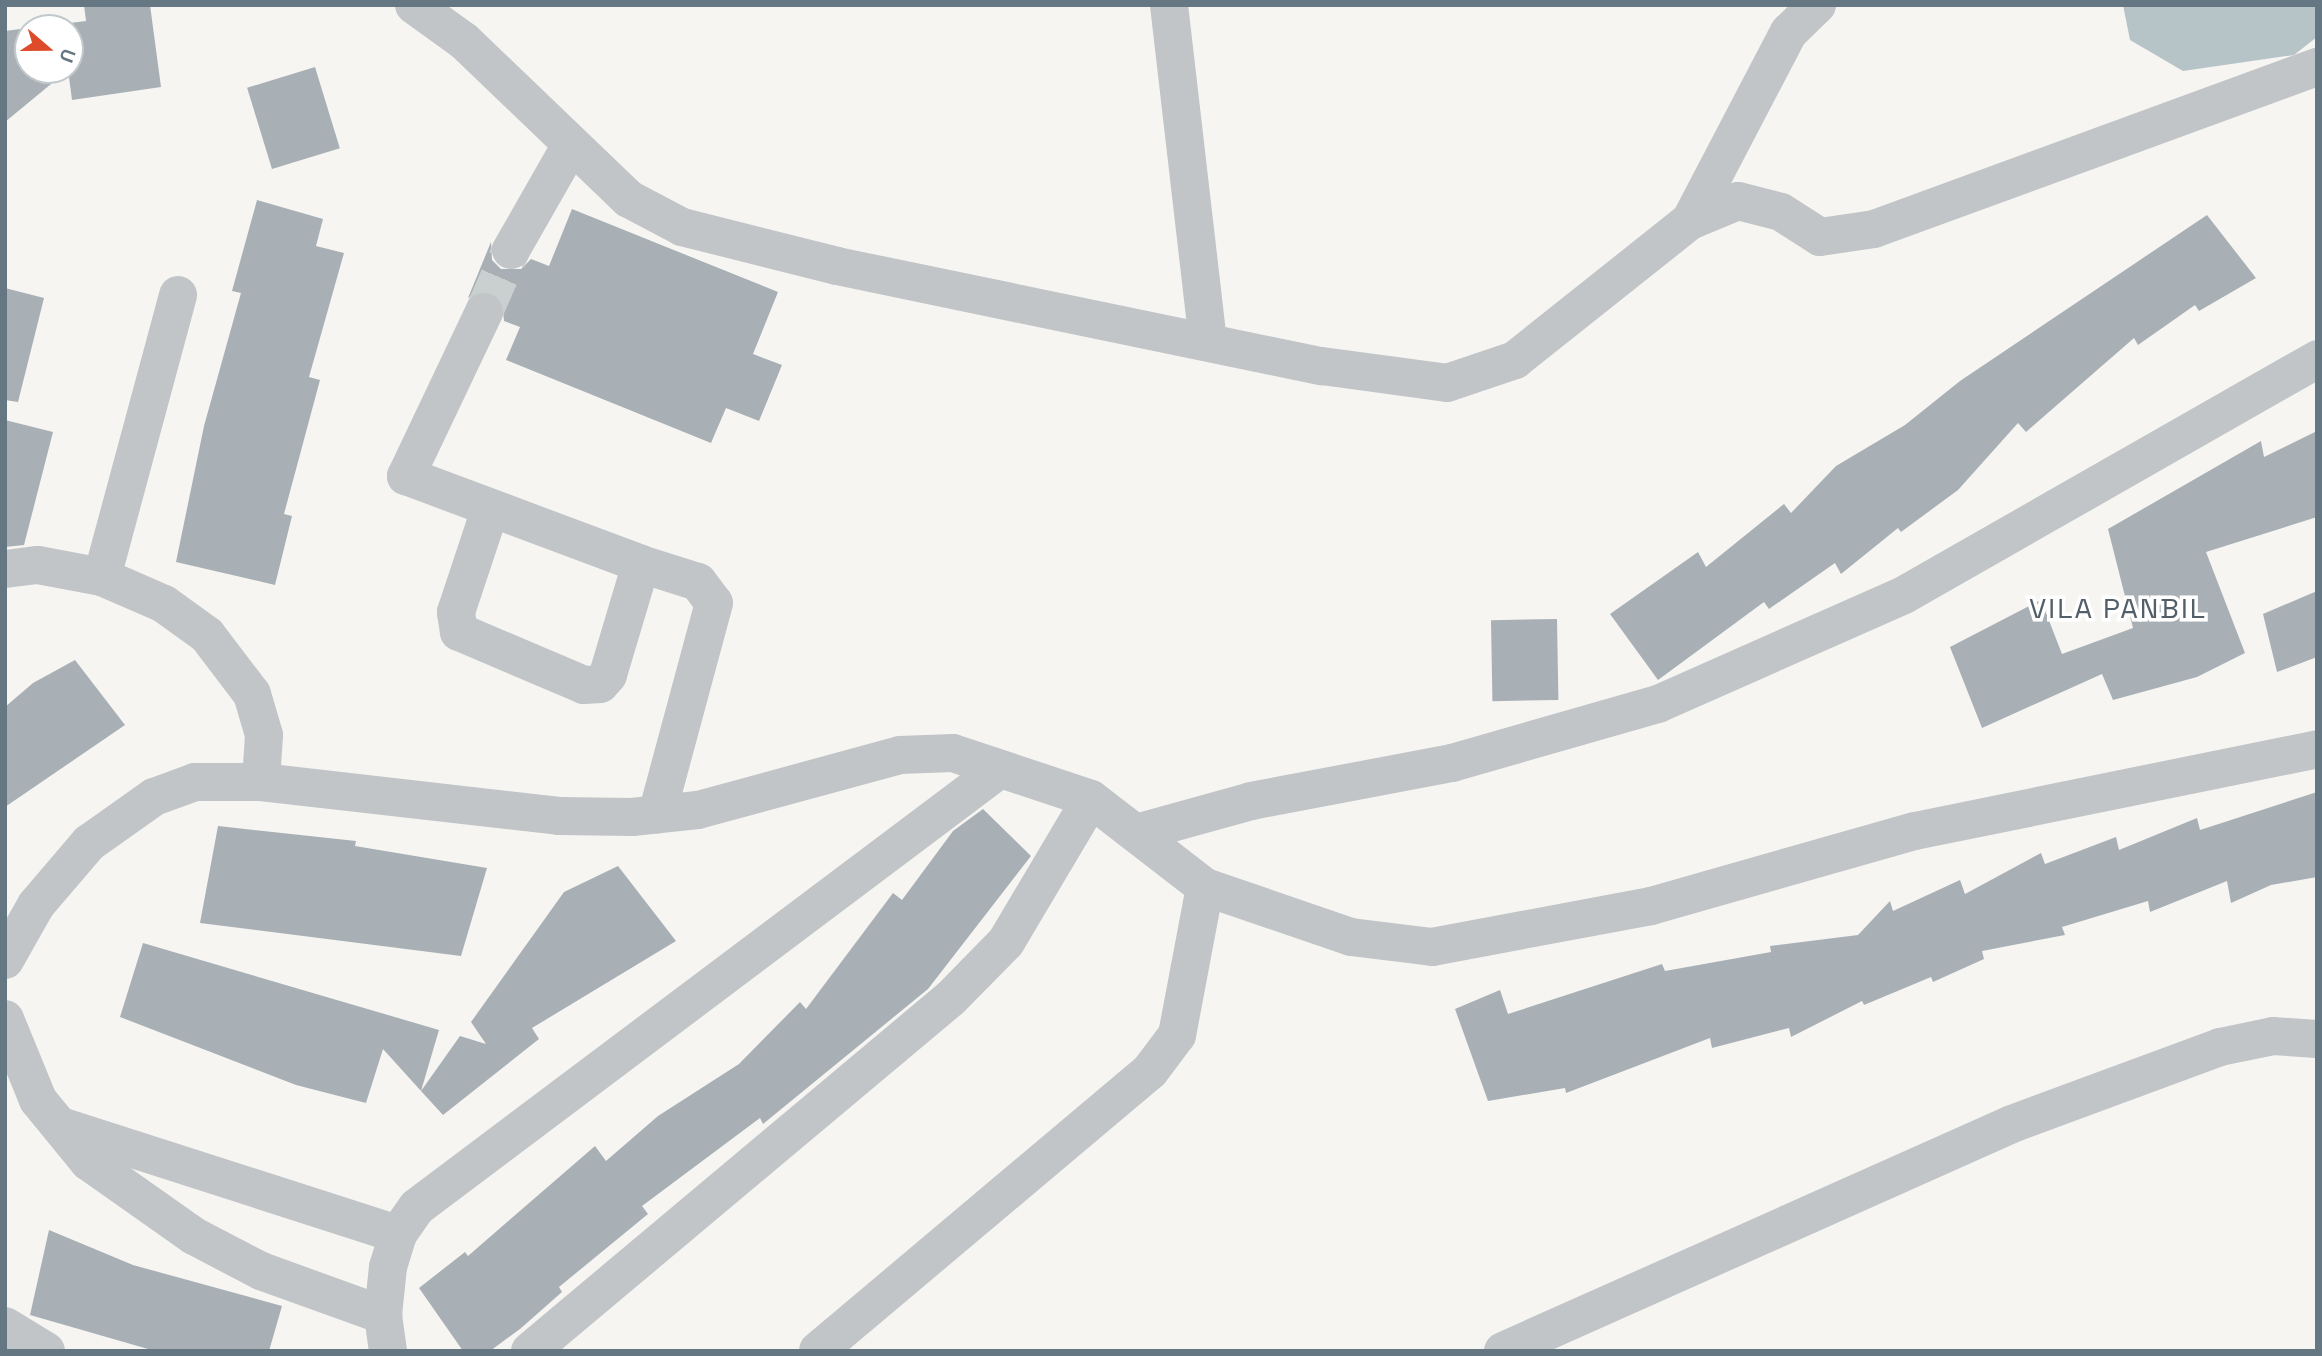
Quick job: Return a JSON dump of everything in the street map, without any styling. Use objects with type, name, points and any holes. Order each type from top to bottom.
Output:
[{"type":"street","points":[[414,5],[464,41],[629,199],[724,242],[1322,366],[1447,383],[1515,360],[1690,221],[1738,201],[1781,212],[1820,237],[1874,229],[2317,67]]},
{"type":"street","points":[[1169,5],[1209,341]]},
{"type":"street","points":[[1690,221],[1789,33],[1817,5]]},
{"type":"street","points":[[511,250],[572,145]]},
{"type":"street","points":[[102,578],[178,295]]},
{"type":"street","points":[[484,312],[406,476],[490,510],[698,582],[714,603],[657,814]]},
{"type":"street","points":[[1136,833],[1251,801],[1452,763],[1658,704],[1904,595],[2317,359]]},
{"type":"street","points":[[490,510],[456,612],[458,632],[584,685],[600,684],[608,675],[641,564]]},
{"type":"street","points":[[5,569],[38,565],[102,578],[164,604],[208,635],[251,694],[264,735],[261,782]]},
{"type":"street","points":[[5,960],[36,905],[89,843],[155,797],[195,782],[261,782],[559,816],[657,814],[698,810],[900,755],[953,753],[1091,799],[1205,887],[1351,937],[1432,947],[1651,906],[1915,831],[2317,749]]},
{"type":"street","points":[[5,1019],[38,1100],[89,1162],[194,1236],[386,1333],[398,1234],[417,1207],[515,1129],[1000,769]]},
{"type":"street","points":[[530,1351],[951,998],[1006,942],[1091,799]]},
{"type":"street","points":[[818,1351],[1150,1071],[1177,1035],[1205,887]]},
{"type":"street","points":[[1503,1351],[1999,1129],[2126,1080],[2220,1047],[2273,1036],[2317,1039]]},
{"type":"street","points":[[60,1125],[398,1234]]},
{"type":"street","points":[[5,1326],[46,1351]]},
{"type":"shaded area","points":[[2123,5],[2317,5],[2317,37],[2294,55],[2183,71],[2130,40]]},
{"type":"building","points":[[84,5],[150,5],[161,87],[72,100],[70,84],[84,84]]},
{"type":"building","points":[[14,30],[14,84],[51,84],[5,122],[5,31]]},
{"type":"building","points":[[315,67],[340,148],[272,169],[247,88]]},
{"type":"building","points":[[257,200],[323,219],[316,246],[344,253],[309,377],[320,380],[284,514],[292,516],[275,585],[176,562],[204,426],[241,293],[232,291]]},
{"type":"building","points":[[572,209],[778,292],[753,354],[782,365],[759,421],[726,408],[711,443],[506,360],[520,327],[504,321],[502,300],[494,293],[482,290],[468,298],[491,242],[492,260],[501,269],[521,269],[531,259],[549,266]]},
{"type":"building","points":[[2207,215],[2256,278],[2199,311],[2195,305],[2138,345],[2134,338],[2026,432],[2018,423],[1958,490],[1901,532],[1898,528],[1841,574],[1835,563],[1769,609],[1764,602],[1658,680],[1610,614],[1698,552],[1706,567],[1784,504],[1791,513],[1836,466],[1905,425],[1960,381]]},
{"type":"building","points":[[5,288],[44,298],[18,402],[5,400]]},
{"type":"building","points":[[5,420],[53,432],[24,545],[5,547]]},
{"type":"building","points":[[2317,431],[2317,517],[2206,552],[2245,653],[2197,677],[2113,700],[2102,674],[1982,728],[1950,647],[2041,600],[2062,654],[2133,628],[2108,529],[2261,441],[2264,457]]},
{"type":"building","points":[[2317,591],[2317,657],[2277,672],[2263,614]]},
{"type":"building","points":[[1557,619],[1558,700],[1492,701],[1491,620]]},
{"type":"building","points":[[75,660],[125,725],[5,807],[5,707],[33,683]]},
{"type":"building","points":[[2317,792],[2317,877],[2271,885],[2231,903],[2227,881],[2150,912],[2148,901],[2062,927],[2065,935],[1982,951],[1984,959],[1933,982],[1931,977],[1864,1005],[1862,1001],[1791,1037],[1789,1028],[1712,1048],[1710,1038],[1566,1093],[1565,1088],[1488,1101],[1455,1009],[1500,990],[1508,1014],[1662,964],[1665,971],[1771,952],[1770,946],[1858,935],[1890,901],[1893,911],[1960,880],[1965,894],[2041,853],[2045,864],[2116,837],[2119,850],[2197,818],[2200,830]]},
{"type":"building","points":[[983,809],[1031,856],[928,989],[763,1124],[760,1118],[642,1206],[648,1214],[559,1287],[562,1292],[520,1329],[490,1351],[463,1351],[419,1288],[465,1252],[468,1256],[595,1146],[606,1161],[658,1116],[739,1064],[800,1002],[806,1009],[893,893],[902,900],[953,831]]},
{"type":"building","points":[[218,826],[356,841],[355,846],[487,868],[461,956],[200,923]]},
{"type":"building","points":[[618,866],[676,941],[532,1028],[539,1039],[443,1115],[421,1091],[460,1036],[486,1044],[471,1022],[564,892]]},
{"type":"building","points":[[143,943],[439,1030],[421,1091],[383,1049],[366,1103],[296,1085],[120,1017]]},
{"type":"building","points":[[49,1230],[133,1265],[282,1306],[269,1351],[155,1351],[30,1315]]},
{"type":"tunnel","points":[[484,312],[511,250]]},
{"type":"district","name":"VILA PANBIL","points":[[2118,608]]}]
